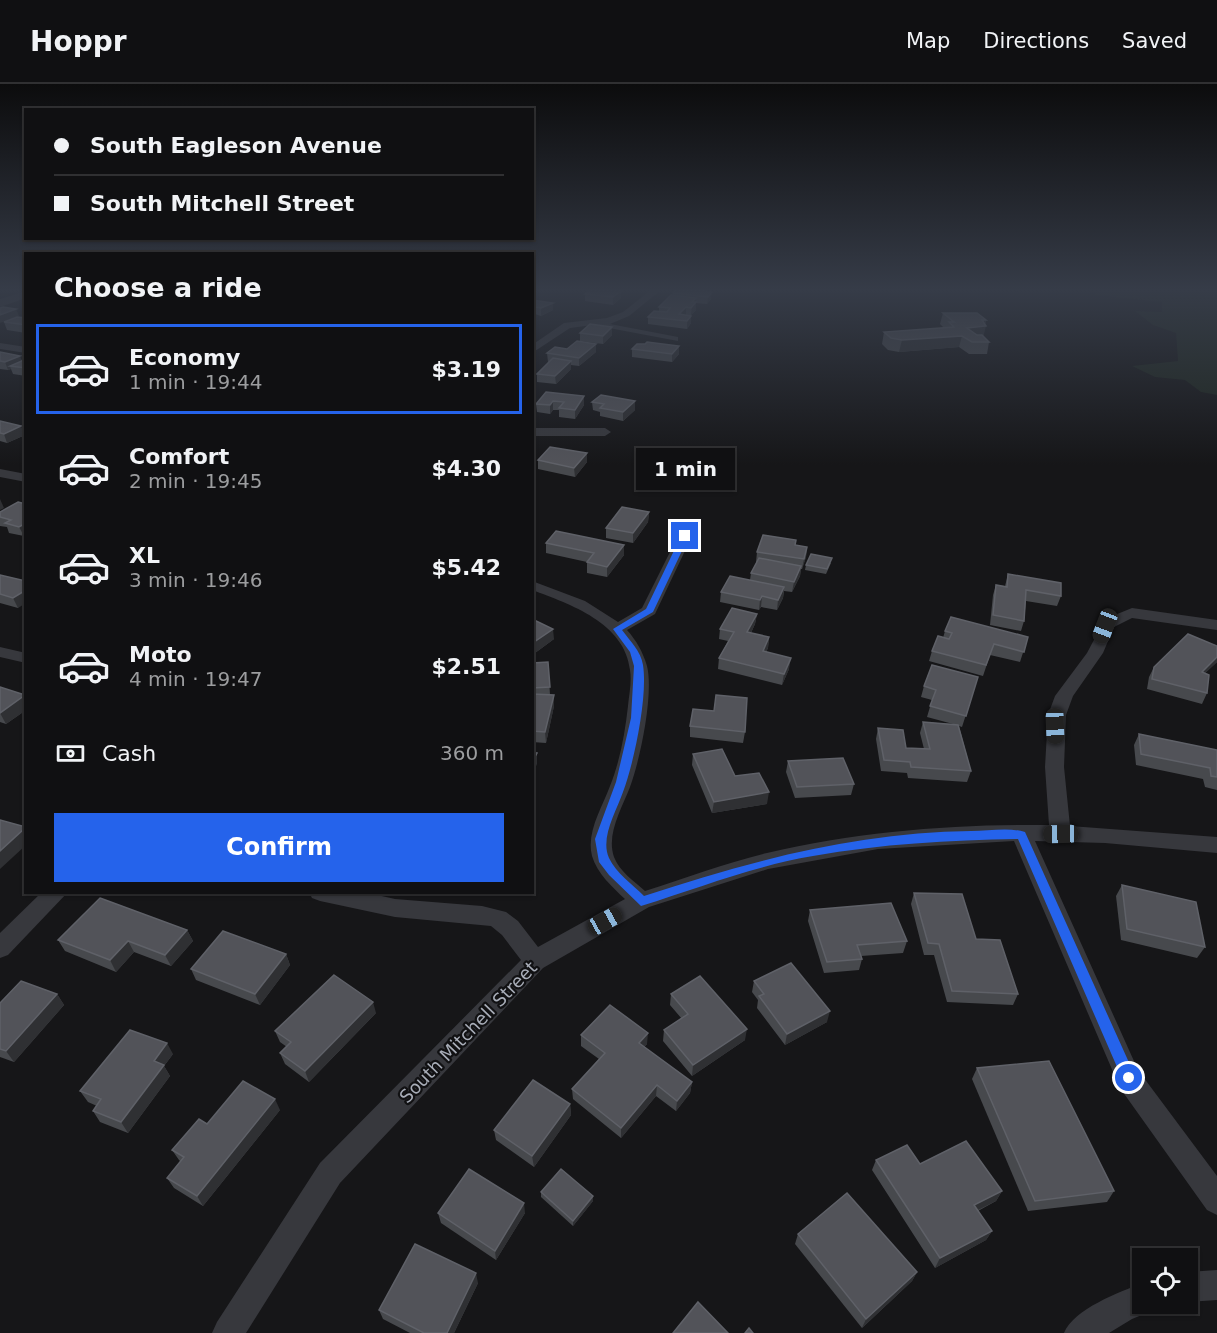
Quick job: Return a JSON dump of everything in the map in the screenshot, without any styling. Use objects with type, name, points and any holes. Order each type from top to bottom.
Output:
[{"type":"street","points":[[534,432],[605,432]]},
{"type":"street","points":[[0,473],[24,478]]},
{"type":"street","points":[[617,629],[650,611],[685,536]]},
{"type":"street","points":[[534,586],[590,610],[617,629],[634,652],[639,666],[636,718],[621,782],[601,839],[603,859],[641,901]]},
{"type":"street","points":[[1061,834],[1055,726],[1061,702],[1096,651],[1105,626],[1122,615],[1149,614],[1217,625]]},
{"type":"street","points":[[0,652],[24,658]]},
{"type":"street","name":"South Mitchell Street","points":[[228,1333],[330,1173],[535,961],[641,901],[735,870],[811,852],[932,836],[1061,834],[1217,845]]},
{"type":"street","points":[[1022,835],[1129,1078],[1217,1200]]},
{"type":"street","points":[[0,948],[55,894]]},
{"type":"street","points":[[329,894],[395,908],[482,915],[498,919],[510,928],[535,961]]},
{"type":"street","points":[[1198,1286],[1217,1285]]},
{"type":"street","points":[[1080,1333],[1132,1303]]},
{"type":"shaded area","points":[[1177,348],[1217,348],[1217,395],[1201,392],[1185,380],[1155,377],[1132,366],[1178,361]]},
{"type":"building","points":[[553,348],[591,348],[579,358],[547,353]]},
{"type":"building","points":[[633,348],[677,348],[672,354]]},
{"type":"building","points":[[0,352],[20,356],[5,362],[0,361]]},
{"type":"building","points":[[553,358],[571,361],[555,376],[537,374]]},
{"type":"building","points":[[24,360],[24,368],[10,366]]},
{"type":"building","points":[[546,392],[584,396],[575,410],[559,408],[564,402],[553,401],[550,405],[536,404]]},
{"type":"building","points":[[601,395],[635,401],[623,412],[600,408],[604,404],[592,402]]},
{"type":"building","points":[[0,421],[21,426],[4,434],[0,433]]},
{"type":"building","points":[[550,447],[587,453],[574,468],[538,460]]},
{"type":"building","points":[[18,502],[24,504],[24,524],[19,527],[5,523],[11,520],[0,517],[0,512]]},
{"type":"building","points":[[622,507],[649,512],[633,533],[606,528]]},
{"type":"building","points":[[556,531],[624,545],[607,567],[587,562],[594,553],[546,543]]},
{"type":"building","points":[[763,535],[796,540],[795,545],[807,547],[804,559],[757,552]]},
{"type":"building","points":[[811,554],[832,558],[827,569],[806,565]]},
{"type":"building","points":[[759,558],[801,566],[794,582],[751,573]]},
{"type":"building","points":[[1008,574],[1061,583],[1061,596],[1026,590],[1024,621],[993,615],[996,585],[1007,587]]},
{"type":"building","points":[[0,575],[24,581],[24,591],[13,598],[0,594]]},
{"type":"building","points":[[730,576],[784,587],[778,600],[762,596],[760,600],[721,592]]},
{"type":"building","points":[[732,608],[757,614],[747,632],[769,637],[763,651],[791,658],[784,674],[719,658],[734,632],[720,629]]},
{"type":"building","points":[[951,617],[1028,637],[1024,652],[994,644],[986,665],[932,651],[938,636],[949,639],[952,633],[945,631]]},
{"type":"building","points":[[534,620],[553,629],[534,642]]},
{"type":"building","points":[[1188,634],[1217,646],[1217,657],[1202,672],[1209,675],[1207,693],[1152,679],[1154,667]]},
{"type":"building","points":[[548,662],[550,687],[534,688],[534,663]]},
{"type":"building","points":[[932,665],[978,677],[966,716],[930,706],[936,690],[924,686]]},
{"type":"building","points":[[0,687],[24,695],[24,696],[0,713]]},
{"type":"building","points":[[534,694],[554,695],[545,732],[534,731]]},
{"type":"building","points":[[716,695],[747,698],[745,732],[690,726],[693,709],[714,711]]},
{"type":"building","points":[[923,722],[958,725],[971,771],[911,767],[910,762],[884,760],[878,728],[903,730],[906,748],[930,749]]},
{"type":"building","points":[[1139,734],[1217,750],[1217,777],[1211,776],[1210,768],[1141,754]]},
{"type":"building","points":[[722,749],[735,776],[759,773],[769,792],[714,802],[693,754]]},
{"type":"building","points":[[843,758],[854,784],[797,787],[788,761]]},
{"type":"building","points":[[0,820],[24,826],[24,829],[0,851]]},
{"type":"building","points":[[1122,885],[1196,902],[1205,947],[1127,929]]},
{"type":"building","points":[[914,893],[962,894],[976,939],[1000,940],[1018,994],[952,991],[939,944],[928,943]]},
{"type":"building","points":[[100,898],[187,930],[165,955],[128,941],[110,960],[58,940]]},
{"type":"building","points":[[891,903],[907,941],[857,945],[862,959],[827,962],[810,910]]},
{"type":"building","points":[[223,931],[286,954],[255,994],[191,969]]},
{"type":"building","points":[[791,963],[830,1011],[787,1034],[759,996],[764,994],[754,981]]},
{"type":"building","points":[[334,975],[373,1002],[305,1071],[280,1053],[291,1042],[275,1031]]},
{"type":"building","points":[[700,976],[747,1029],[693,1065],[664,1030],[688,1014],[671,994]]},
{"type":"building","points":[[21,981],[57,994],[6,1051],[0,1049],[0,1003]]},
{"type":"building","points":[[610,1005],[648,1033],[639,1043],[692,1082],[677,1101],[657,1085],[621,1128],[572,1089],[605,1053],[581,1035]]},
{"type":"building","points":[[130,1030],[167,1043],[154,1061],[164,1065],[121,1122],[93,1111],[101,1099],[80,1091]]},
{"type":"building","points":[[1049,1061],[1114,1191],[1035,1201],[977,1068]]},
{"type":"building","points":[[533,1080],[570,1104],[532,1156],[494,1130]]},
{"type":"building","points":[[243,1081],[275,1099],[197,1196],[167,1178],[184,1157],[172,1150],[199,1119],[207,1124]]},
{"type":"building","points":[[966,1141],[1002,1191],[974,1205],[992,1231],[940,1258],[876,1160],[907,1145],[920,1164]]},
{"type":"building","points":[[469,1169],[524,1203],[495,1251],[438,1213]]},
{"type":"building","points":[[561,1169],[593,1196],[573,1221],[541,1192]]},
{"type":"building","points":[[847,1193],[917,1272],[866,1319],[798,1234]]},
{"type":"building","points":[[415,1244],[476,1273],[447,1333],[424,1333],[379,1310]]},
{"type":"building","points":[[698,1302],[728,1333],[673,1333]]},
{"type":"route","points":[[685,536],[650,611],[617,629],[634,652],[639,666],[636,718],[621,782],[601,839],[603,859],[613,872],[641,901],[735,870],[851,845],[932,836],[1022,835],[1129,1078]]}]
